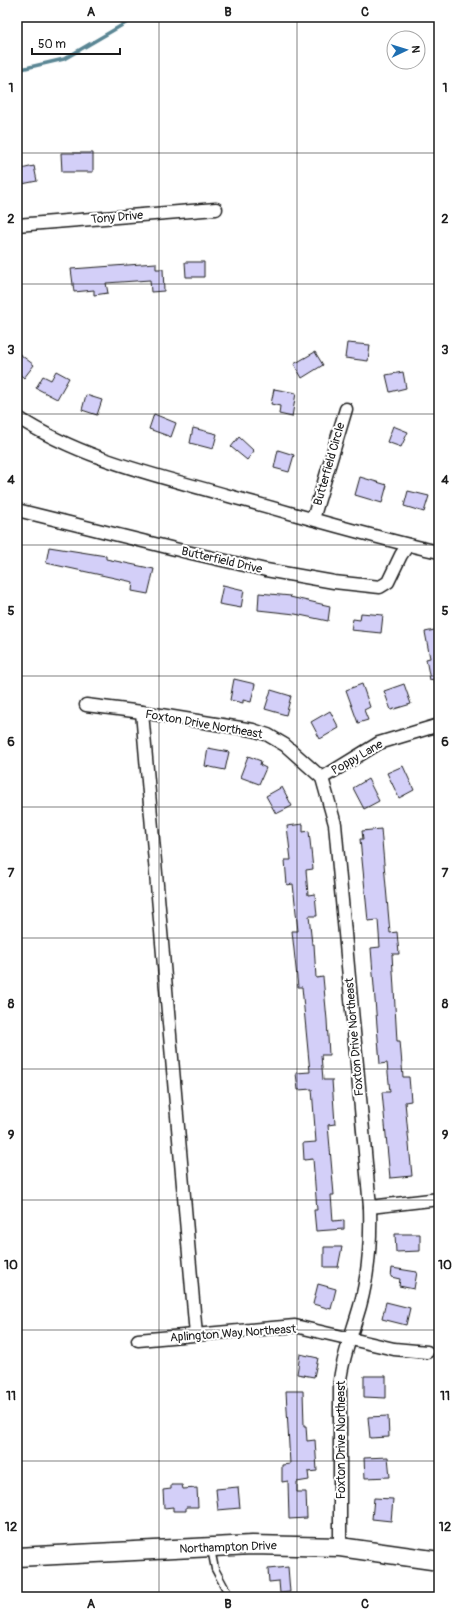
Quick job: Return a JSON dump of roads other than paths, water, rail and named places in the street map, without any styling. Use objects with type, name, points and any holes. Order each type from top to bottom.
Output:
[{"type":"street","name":"Tony Drive","points":[[17,225],[216,208]]},
{"type":"street","name":"Butterfield Circle","points":[[313,519],[346,409]]},
{"type":"street","points":[[18,419],[65,444],[125,467],[408,545],[439,552]]},
{"type":"street","name":"Butterfield Drive","points":[[17,510],[187,552],[259,568],[334,582],[380,587],[388,582],[401,554],[408,545]]},
{"type":"street","name":"Foxton Drive Northeast","points":[[86,705],[142,712],[253,730],[268,735],[285,745],[322,778],[335,824],[370,1206],[371,1238],[368,1267],[360,1306],[342,1364],[339,1400],[341,1465],[340,1547]]},
{"type":"street","points":[[142,712],[196,1335]]},
{"type":"street","name":"Poppy Lane","points":[[322,778],[379,743],[439,725]]},
{"type":"street","points":[[370,1206],[439,1199]]},
{"type":"street","name":"Aplington Way Northeast","points":[[138,1340],[295,1326],[394,1349],[426,1352]]},
{"type":"street","name":"Northampton Drive","points":[[17,1557],[252,1545],[340,1547],[439,1561]]},
{"type":"lane","points":[[211,1547],[215,1569],[230,1597]]},
{"type":"waterway","points":[[17,70],[64,59],[136,17]]}]
